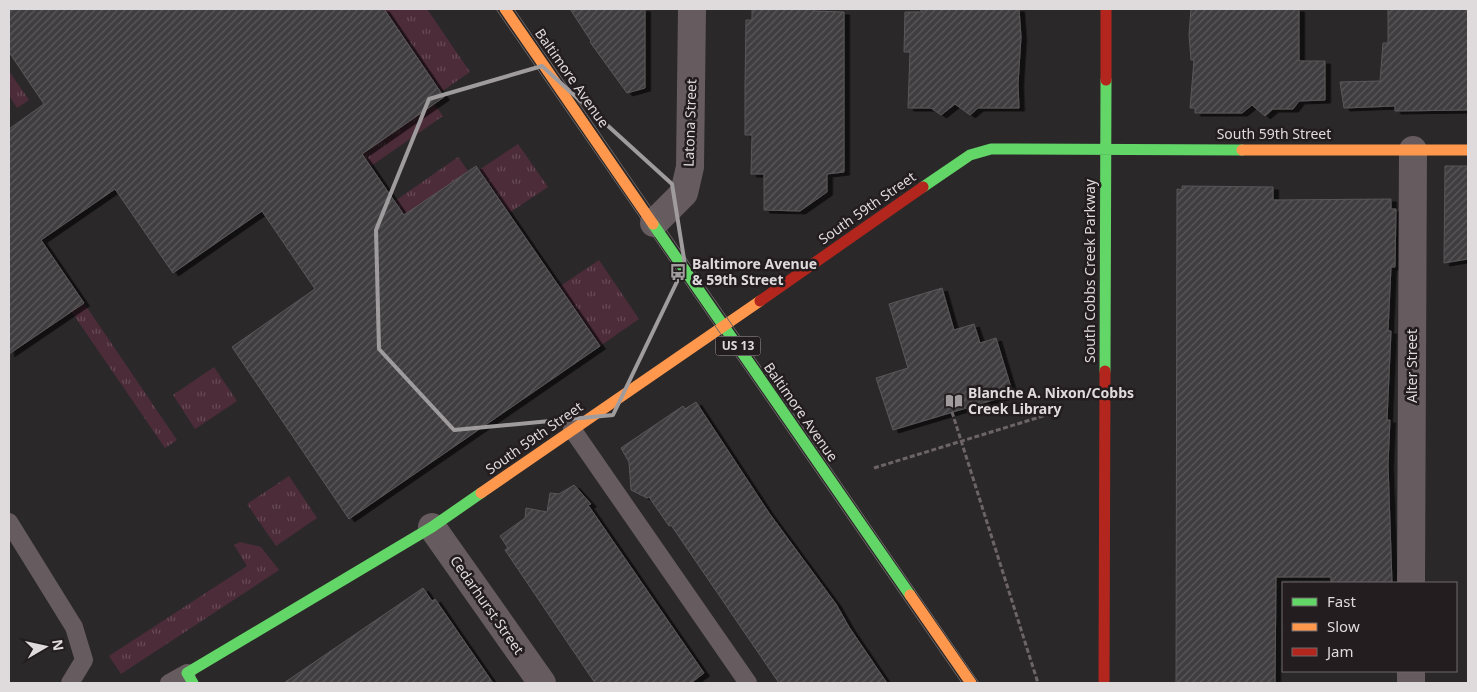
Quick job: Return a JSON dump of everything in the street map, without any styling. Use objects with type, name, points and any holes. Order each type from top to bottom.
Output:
[{"type":"main road","name":"Baltimore Avenue","points":[[506,9],[971,683]]},
{"type":"main road","name":"South Cobbs Creek Parkway","points":[[1104,683],[1106,9]]},
{"type":"main road","name":"South 59th Street","points":[[190,678],[432,526],[970,155],[991,149],[1468,150]]},
{"type":"street","name":"Latona Street","points":[[654,223],[684,194],[690,167],[692,9]]},
{"type":"street","name":"Alter Street","points":[[1412,582],[1413,150]]},
{"type":"street","name":"Cedarhurst Street","points":[[432,526],[542,683]]},
{"type":"lane","points":[[572,429],[748,683]]},
{"type":"lane","points":[[9,522],[74,626],[84,660],[70,683]]},
{"type":"lane","points":[[169,683],[190,678]]},
{"type":"path","points":[[952,412],[1038,683]]},
{"type":"path","points":[[874,468],[1053,413]]},
{"type":"highlighted area","points":[[542,66],[672,184],[685,265],[613,415],[454,430],[379,349],[376,230],[429,99]]},
{"type":"green space","points":[[384,9],[427,9],[470,72],[441,92]]},
{"type":"green space","points":[[9,71],[29,100],[17,108],[9,95]]},
{"type":"green space","points":[[434,104],[443,116],[371,166],[362,154]]},
{"type":"green space","points":[[518,144],[548,187],[509,213],[479,170]]},
{"type":"green space","points":[[458,157],[468,171],[404,215],[395,201]]},
{"type":"green space","points":[[599,260],[639,319],[600,346],[559,287]]},
{"type":"green space","points":[[84,303],[177,440],[165,448],[71,311]]},
{"type":"green space","points":[[214,367],[237,401],[195,429],[173,395]]},
{"type":"green space","points":[[289,476],[317,518],[276,546],[247,504]]},
{"type":"green space","points":[[240,542],[261,547],[279,570],[121,674],[109,656],[247,566],[234,545]]},
{"type":"building","points":[[9,9],[384,9],[444,97],[362,154],[404,215],[476,166],[600,346],[349,519],[232,347],[315,289],[262,211],[173,273],[115,189],[41,240],[84,303],[9,354],[9,129],[44,104],[9,52]]},
{"type":"building","points":[[570,9],[645,9],[645,88],[627,93],[590,42]]},
{"type":"building","points":[[752,9],[813,9],[815,11],[844,12],[844,172],[827,174],[827,192],[800,211],[764,210],[764,174],[751,174],[752,135],[745,135],[745,87],[746,20],[752,20]]},
{"type":"building","points":[[919,9],[1019,9],[1021,37],[1018,84],[1019,108],[978,108],[970,115],[955,104],[941,115],[931,108],[908,108],[910,52],[904,52],[905,12],[923,12]]},
{"type":"building","points":[[1191,9],[1299,9],[1299,61],[1325,61],[1325,100],[1299,101],[1293,109],[1273,109],[1265,116],[1252,105],[1242,113],[1195,113],[1195,108],[1190,108],[1194,60],[1191,60],[1189,35]]},
{"type":"building","points":[[1388,9],[1468,9],[1468,110],[1395,111],[1395,106],[1344,108],[1340,82],[1380,81],[1383,43],[1388,43]]},
{"type":"building","points":[[1445,166],[1468,166],[1468,259],[1444,263]]},
{"type":"building","points":[[1182,186],[1273,187],[1273,200],[1391,199],[1391,209],[1396,209],[1395,267],[1391,267],[1388,331],[1391,331],[1387,420],[1390,420],[1388,464],[1392,582],[1331,582],[1331,577],[1276,577],[1275,683],[1176,683],[1177,189],[1182,190]]},
{"type":"building","points":[[942,288],[954,330],[974,324],[980,343],[996,338],[1013,394],[893,430],[876,378],[908,368],[889,304]]},
{"type":"building","points":[[696,402],[769,513],[836,604],[849,627],[887,683],[779,683],[671,525],[669,526],[649,497],[647,498],[631,490],[629,462],[621,448],[683,406],[685,409]]},
{"type":"building","points":[[574,485],[591,504],[588,505],[704,673],[691,683],[595,683],[505,550],[508,548],[500,536],[525,518],[526,508],[547,512],[550,493],[559,494]]},
{"type":"building","points":[[423,588],[432,601],[435,599],[493,683],[284,683]]},
{"type":"tram line","points":[[496,9],[962,683]]},
{"type":"tram line","points":[[514,9],[979,683]]},
{"type":"traffic: fast","points":[[1105,371],[1106,80]]},
{"type":"traffic: fast","points":[[923,187],[970,155],[991,149],[1242,150]]},
{"type":"traffic: fast","points":[[653,224],[910,595]]},
{"type":"traffic: fast","points":[[193,683],[187,673],[432,527],[481,493]]},
{"type":"traffic: slow","points":[[505,9],[653,224]]},
{"type":"traffic: slow","points":[[1242,150],[1468,150]]},
{"type":"traffic: slow","points":[[481,493],[760,301]]},
{"type":"traffic: slow","points":[[910,595],[971,683]]},
{"type":"traffic: jam","points":[[1106,9],[1106,80]]},
{"type":"traffic: jam","points":[[760,301],[923,187]]},
{"type":"traffic: jam","points":[[1104,683],[1105,371]]},
{"type":"place","name":"Baltimore Avenue & 59th Street","points":[[678,272]]},
{"type":"place","name":"Blanche A. Nixon/Cobbs Creek Library","points":[[954,401]]}]
